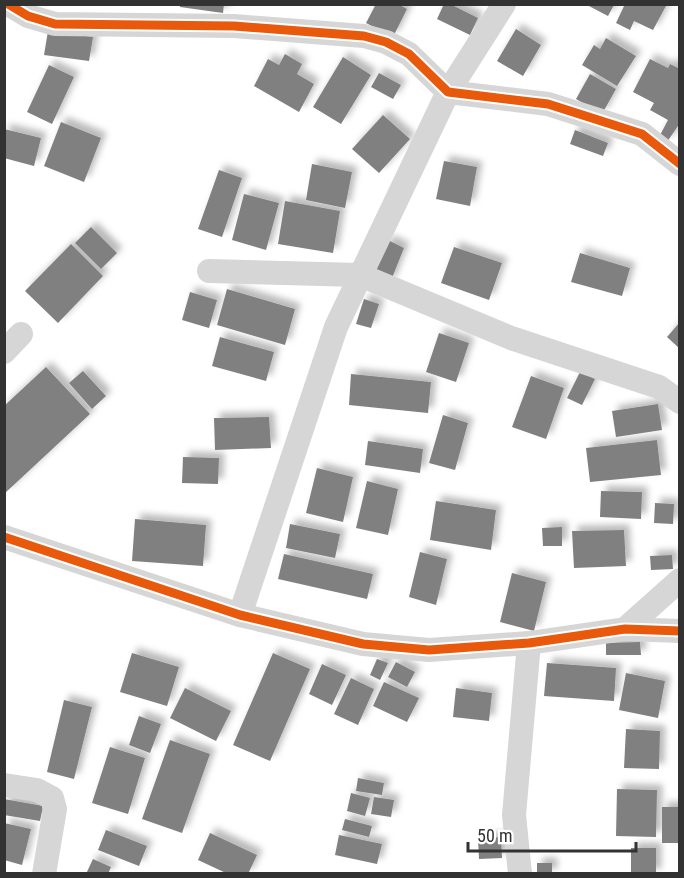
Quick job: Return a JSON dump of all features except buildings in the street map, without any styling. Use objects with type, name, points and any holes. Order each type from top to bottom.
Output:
[{"type":"street","points":[[8,4],[44,13],[346,32],[386,42],[409,54],[448,92],[548,104],[642,134],[680,164]]},
{"type":"street","points":[[240,615],[336,327],[448,92],[504,4]]},
{"type":"street","points":[[209,271],[360,275],[511,338],[659,387],[680,402]]},
{"type":"street","points":[[4,352],[21,334]]},
{"type":"street","points":[[4,537],[240,615],[363,644],[429,650],[529,643],[625,629],[680,631]]},
{"type":"street","points":[[625,629],[680,580]]},
{"type":"street","points":[[520,873],[514,815],[529,643]]},
{"type":"street","points":[[4,785],[37,790],[52,798],[55,809],[44,873]]},
{"type":"cycle path","points":[[8,4],[28,16],[55,24],[234,26],[364,36],[386,42],[409,54],[448,92],[548,104],[642,134],[680,164]]},
{"type":"cycle path","points":[[4,537],[240,615],[363,644],[429,650],[529,643],[625,629],[680,631]]}]
